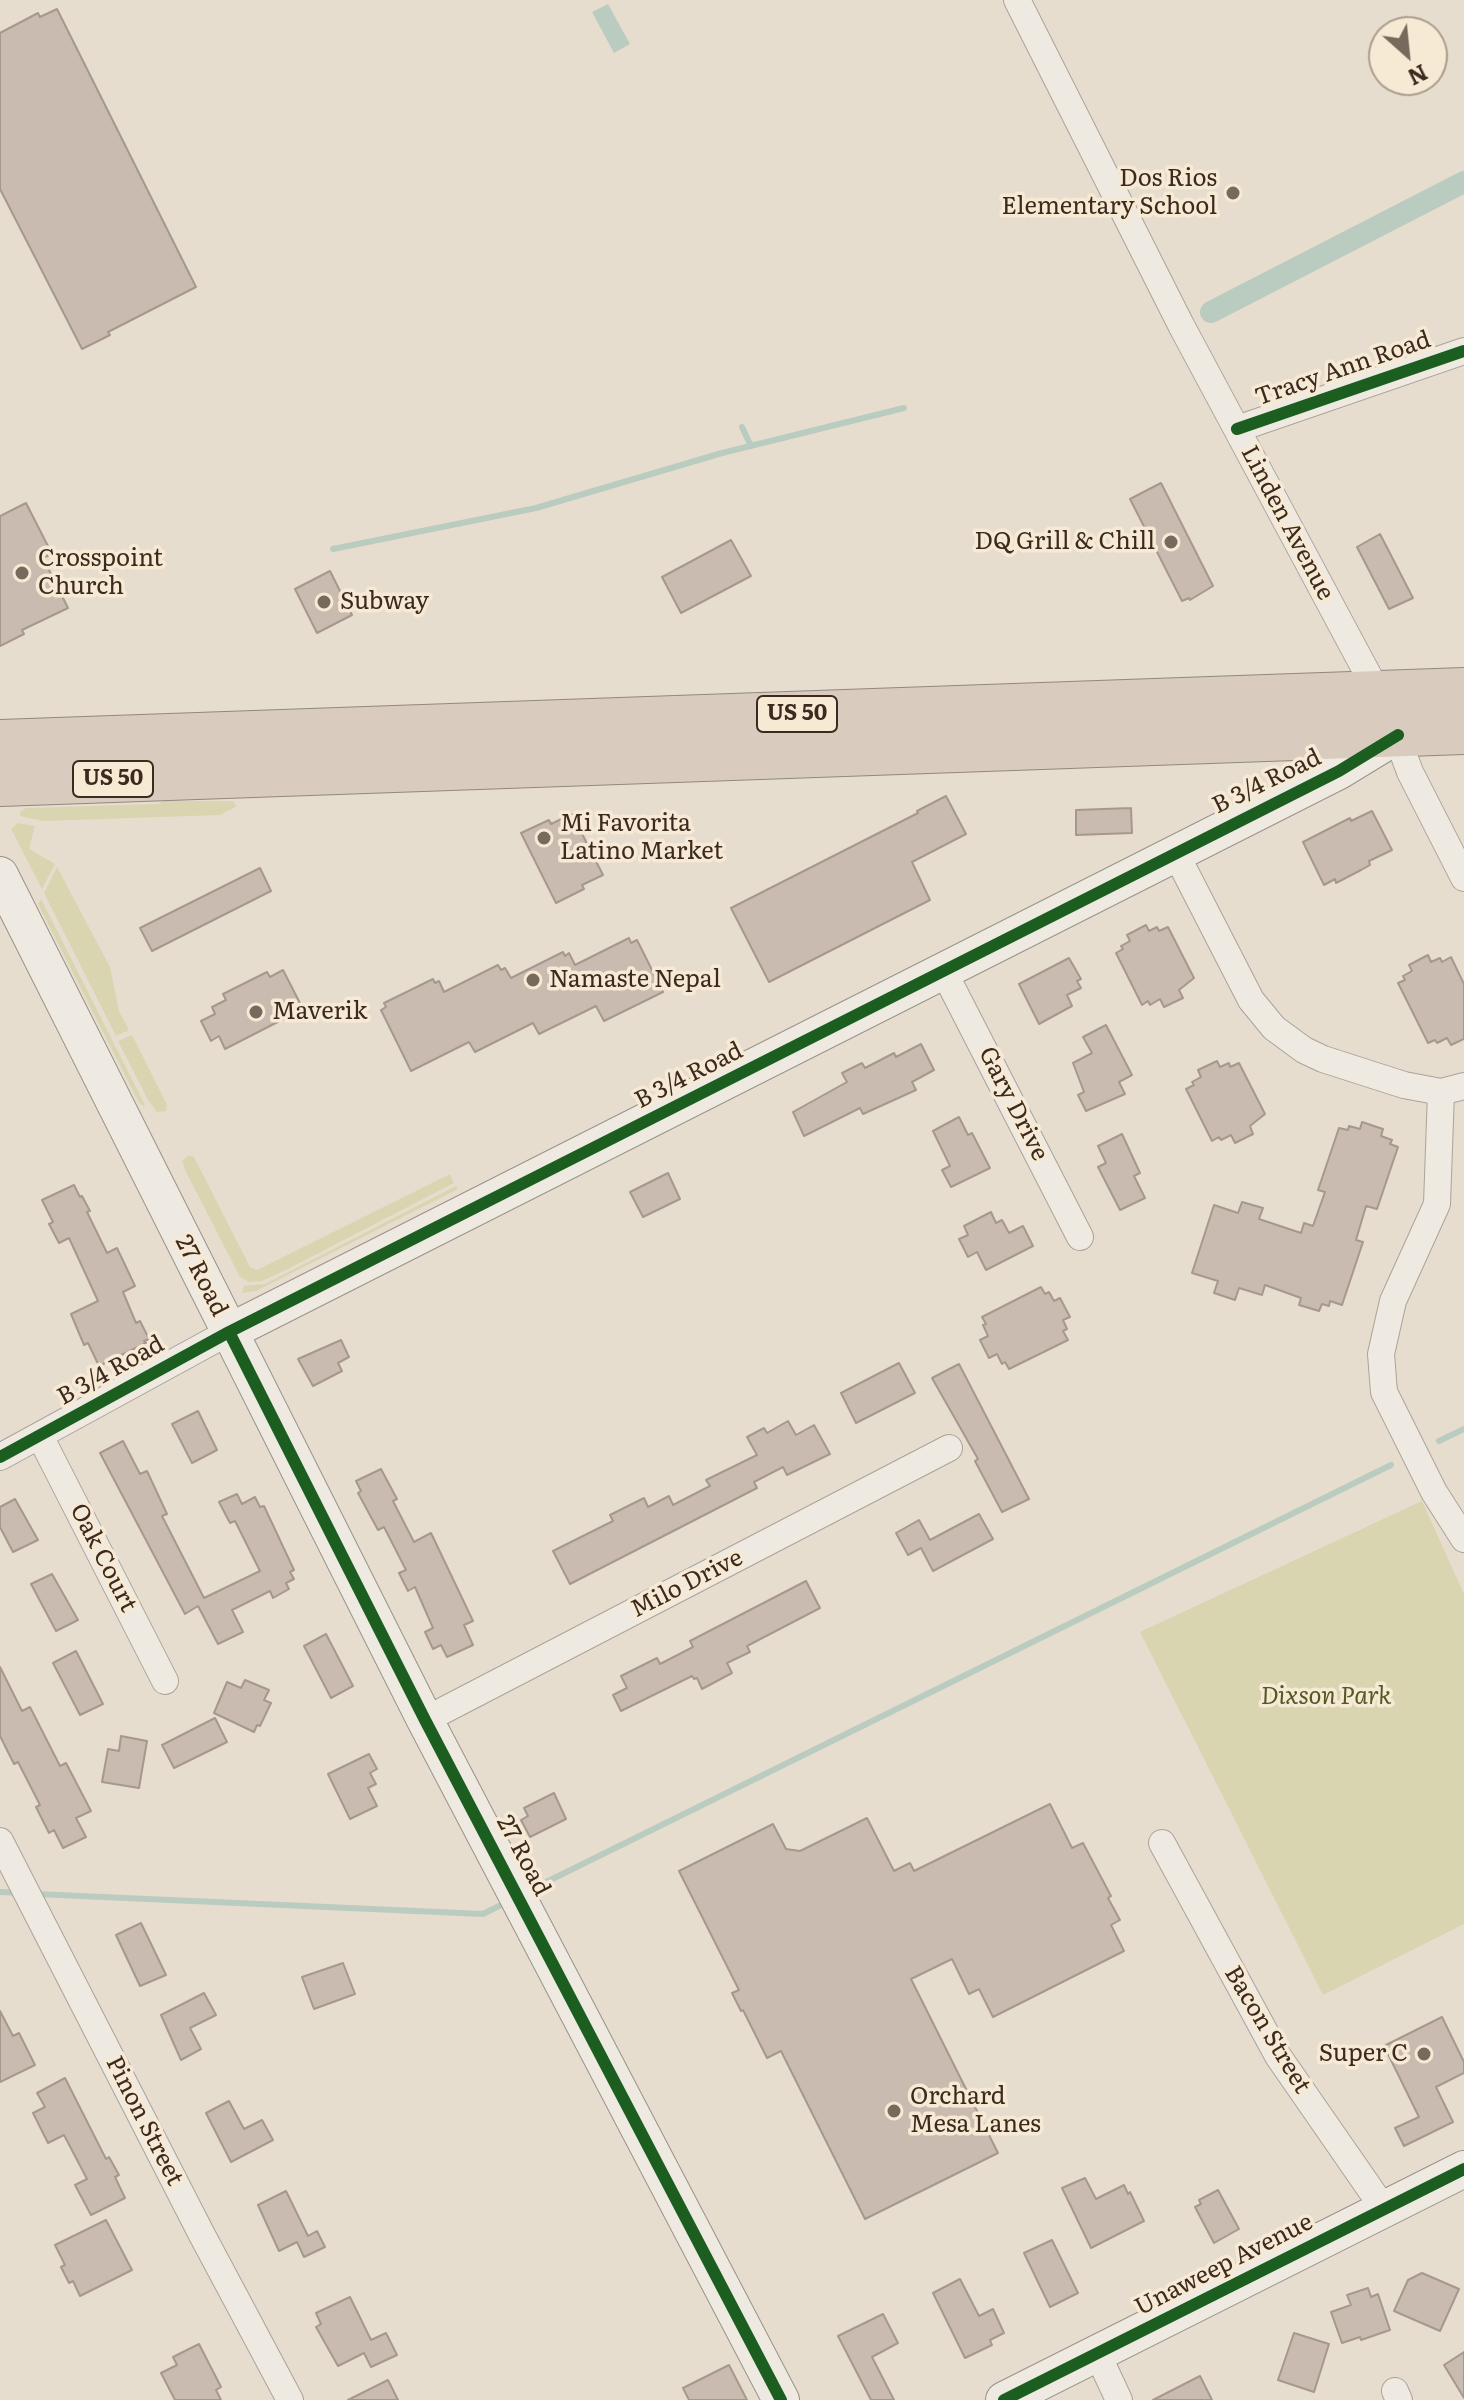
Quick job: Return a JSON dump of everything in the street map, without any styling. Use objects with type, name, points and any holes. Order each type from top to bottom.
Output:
[{"type":"highway","name":"US 50","points":[[0,742],[1464,690]]},
{"type":"highway","name":"US 50","points":[[0,784],[1464,732]]},
{"type":"street","name":"Linden Avenue","points":[[1017,0],[1181,325],[1378,693],[1398,735],[1410,772],[1464,878]]},
{"type":"street","name":"Tracy Ann Road","points":[[1237,429],[1464,351]]},
{"type":"street","name":"B 3/4 Road","points":[[0,1457],[229,1332],[1339,771],[1398,735]]},
{"type":"street","points":[[1175,852],[1251,1000],[1274,1028],[1304,1050],[1323,1059],[1404,1085],[1453,1089],[1437,1204],[1393,1301],[1381,1354],[1384,1392],[1434,1492],[1464,1539]]},
{"type":"street","name":"27 Road","points":[[4,892],[425,1720],[781,2400]]},
{"type":"street","name":"Gary Drive","points":[[944,972],[1080,1237]]},
{"type":"street","name":"Oak Court","points":[[40,1436],[165,1681]]},
{"type":"street","name":"Milo Drive","points":[[425,1720],[949,1448]]},
{"type":"street","name":"Pinon Street","points":[[0,1841],[290,2400]]},
{"type":"street","name":"Bacon Street","points":[[1162,1843],[1278,2056],[1384,2209]]},
{"type":"street","name":"Unaweep Avenue","points":[[1004,2400],[1464,2169]]},
{"type":"street","points":[[1097,2353],[1119,2400]]},
{"type":"green space","points":[[164,801],[233,801],[237,806],[220,815],[43,821],[20,816],[26,808],[158,804]]},
{"type":"green space","points":[[18,823],[35,826],[29,849],[55,864],[42,889],[11,829]]},
{"type":"green space","points":[[57,867],[110,967],[119,1011],[129,1030],[116,1036],[44,893]]},
{"type":"green space","points":[[41,899],[145,1108],[138,1101],[38,904]]},
{"type":"green space","points":[[132,1035],[167,1105],[166,1111],[157,1112],[148,1100],[118,1041]]},
{"type":"green space","points":[[189,1155],[194,1157],[250,1267],[257,1270],[450,1174],[454,1183],[286,1270],[262,1281],[249,1282],[240,1277],[185,1170],[182,1161]]},
{"type":"green space","points":[[456,1186],[458,1189],[256,1291],[242,1293],[244,1286],[265,1284]]},
{"type":"green space","name":"Dixson Park","points":[[1422,1501],[1464,1594],[1464,1924],[1323,1995],[1140,1632]]},
{"type":"shaded area","points":[[608,4],[630,44],[614,53],[592,12]]},
{"type":"building","points":[[57,9],[196,287],[108,332],[110,335],[82,349],[0,189],[0,33],[38,13],[40,17]]},
{"type":"building","name":"DQ Grill & Chill","points":[[1161,483],[1213,586],[1190,600],[1182,601],[1130,499]]},
{"type":"building","name":"Crosspoint Church","points":[[26,503],[52,554],[43,558],[68,608],[22,630],[24,634],[0,646],[0,516]]},
{"type":"building","points":[[1380,534],[1413,598],[1389,609],[1357,547]]},
{"type":"building","points":[[731,540],[751,576],[681,613],[662,577]]},
{"type":"building","name":"Subway","points":[[330,571],[352,615],[317,633],[295,589]]},
{"type":"building","points":[[946,796],[966,834],[912,862],[930,900],[769,982],[731,908]]},
{"type":"building","points":[[1131,808],[1132,833],[1076,835],[1076,810]]},
{"type":"building","points":[[1372,811],[1392,850],[1336,883],[1335,879],[1324,885],[1303,842],[1350,818],[1351,821]]},
{"type":"building","points":[[572,814],[603,875],[556,903],[521,833],[549,820],[551,824]]},
{"type":"building","points":[[260,868],[271,891],[152,951],[140,928]]},
{"type":"building","points":[[1146,925],[1149,931],[1168,927],[1194,978],[1179,990],[1183,998],[1164,1007],[1160,999],[1150,1005],[1148,1001],[1142,1005],[1116,953],[1130,941],[1127,935]]},
{"type":"building","points":[[629,938],[631,943],[637,940],[663,992],[604,1021],[596,1006],[539,1034],[533,1023],[475,1052],[469,1042],[411,1071],[381,1010],[386,1007],[384,1003],[433,979],[435,983],[439,981],[444,992],[498,965],[501,970],[505,968],[511,978],[563,952],[565,956],[569,953],[575,965]]},
{"type":"building","points":[[1428,955],[1431,962],[1440,958],[1442,962],[1451,957],[1464,984],[1464,1039],[1451,1045],[1447,1038],[1428,1043],[1398,983],[1412,971],[1409,965]]},
{"type":"building","points":[[1069,958],[1081,979],[1077,981],[1081,988],[1067,995],[1072,1006],[1039,1024],[1019,984]]},
{"type":"building","name":"Maverik","points":[[283,970],[303,1009],[225,1049],[219,1036],[211,1041],[201,1021],[215,1014],[212,1007],[226,1000],[223,994],[267,972],[270,977]]},
{"type":"building","points":[[1106,1025],[1132,1075],[1119,1082],[1125,1094],[1086,1111],[1078,1095],[1084,1092],[1073,1063],[1092,1053],[1083,1037]]},
{"type":"building","points":[[921,1044],[934,1070],[912,1082],[916,1090],[863,1114],[860,1108],[804,1136],[793,1112],[847,1082],[842,1073],[862,1063],[865,1068],[894,1053],[896,1057]]},
{"type":"building","points":[[1217,1061],[1220,1067],[1239,1063],[1265,1114],[1250,1126],[1253,1134],[1235,1143],[1231,1135],[1212,1141],[1186,1089],[1201,1077],[1198,1070]]},
{"type":"building","points":[[959,1117],[968,1135],[972,1133],[990,1168],[951,1187],[942,1170],[950,1166],[933,1131]]},
{"type":"building","points":[[1362,1122],[1383,1129],[1381,1136],[1392,1140],[1390,1144],[1398,1147],[1377,1209],[1366,1206],[1356,1240],[1363,1242],[1342,1305],[1330,1301],[1329,1306],[1322,1304],[1319,1311],[1299,1305],[1301,1298],[1265,1285],[1262,1295],[1239,1288],[1235,1300],[1214,1293],[1218,1281],[1192,1273],[1214,1205],[1238,1213],[1242,1202],[1263,1208],[1259,1219],[1301,1233],[1304,1223],[1313,1226],[1325,1192],[1318,1190],[1339,1128],[1348,1130],[1349,1126],[1360,1129]]},
{"type":"building","points":[[1122,1134],[1140,1173],[1134,1176],[1145,1198],[1120,1210],[1098,1167],[1106,1163],[1098,1146]]},
{"type":"building","points":[[668,1173],[680,1199],[643,1217],[630,1192]]},
{"type":"building","points":[[74,1185],[90,1211],[87,1212],[107,1253],[117,1248],[135,1286],[123,1292],[136,1323],[140,1321],[149,1339],[99,1366],[88,1343],[84,1345],[71,1314],[98,1301],[69,1238],[59,1243],[42,1200]]},
{"type":"building","points":[[991,1212],[996,1223],[1002,1220],[1009,1233],[1023,1226],[1033,1246],[986,1270],[977,1252],[968,1257],[959,1239],[968,1235],[964,1226]]},
{"type":"building","points":[[1041,1287],[1045,1294],[1049,1292],[1054,1301],[1060,1298],[1070,1317],[1063,1320],[1067,1329],[1063,1331],[1068,1340],[1009,1369],[997,1354],[989,1358],[980,1340],[988,1336],[982,1317]]},
{"type":"building","points":[[341,1340],[349,1357],[338,1363],[342,1371],[313,1386],[298,1359]]},
{"type":"building","points":[[899,1363],[915,1393],[856,1423],[841,1393]]},
{"type":"building","points":[[959,1364],[1029,1499],[1002,1512],[975,1461],[978,1459],[932,1378]]},
{"type":"building","points":[[198,1411],[217,1450],[192,1463],[172,1424]]},
{"type":"building","points":[[788,1421],[796,1435],[814,1425],[830,1454],[787,1475],[783,1467],[754,1482],[757,1488],[570,1584],[553,1551],[613,1521],[610,1515],[644,1498],[648,1507],[669,1496],[673,1505],[710,1486],[706,1480],[757,1455],[747,1437],[764,1428],[767,1433]]},
{"type":"building","points":[[123,1441],[140,1474],[147,1471],[167,1514],[162,1516],[204,1598],[260,1571],[235,1521],[230,1523],[219,1502],[237,1494],[242,1504],[255,1497],[260,1507],[264,1506],[294,1570],[290,1572],[294,1579],[286,1583],[289,1589],[273,1598],[270,1591],[232,1610],[243,1632],[218,1644],[198,1606],[185,1614],[100,1453]]},
{"type":"building","points":[[381,1469],[414,1542],[431,1533],[473,1621],[464,1625],[473,1645],[447,1657],[441,1645],[433,1649],[425,1632],[433,1628],[415,1587],[408,1591],[399,1573],[406,1570],[384,1527],[378,1530],[358,1493],[361,1491],[356,1481]]},
{"type":"building","points":[[15,1499],[38,1540],[13,1552],[0,1527],[0,1507]]},
{"type":"building","points":[[979,1514],[993,1539],[933,1571],[921,1548],[908,1555],[896,1533],[919,1520],[930,1540]]},
{"type":"building","points":[[52,1574],[78,1620],[56,1631],[31,1584]]},
{"type":"building","points":[[806,1581],[820,1608],[747,1646],[750,1652],[727,1663],[732,1673],[702,1689],[697,1678],[692,1676],[621,1711],[613,1695],[627,1688],[621,1676],[657,1658],[660,1664],[693,1647],[690,1641]]},
{"type":"building","points":[[326,1634],[353,1686],[331,1698],[304,1646]]},
{"type":"building","points":[[76,1651],[103,1704],[80,1715],[53,1663]]},
{"type":"building","points":[[0,1667],[22,1711],[30,1707],[60,1766],[66,1763],[91,1811],[76,1818],[86,1837],[63,1848],[54,1830],[49,1833],[36,1807],[40,1805],[18,1762],[14,1764],[0,1736]]},
{"type":"building","points":[[245,1680],[269,1690],[264,1700],[271,1703],[254,1732],[214,1713],[227,1682],[241,1688]]},
{"type":"building","points":[[215,1718],[227,1742],[174,1768],[162,1745]]},
{"type":"building","points":[[121,1736],[147,1741],[139,1788],[102,1782],[108,1749],[119,1751]]},
{"type":"building","points":[[369,1754],[377,1769],[370,1773],[376,1784],[368,1788],[377,1806],[350,1819],[328,1774]]},
{"type":"building","points":[[554,1793],[566,1819],[530,1837],[521,1820],[528,1816],[524,1808]]},
{"type":"building","points":[[1050,1804],[1072,1848],[1083,1843],[1111,1896],[1108,1898],[1120,1920],[1111,1925],[1124,1951],[993,2017],[979,1989],[969,1994],[952,1959],[911,1979],[998,2153],[865,2219],[781,2051],[767,2058],[741,2011],[732,1993],[739,1990],[679,1871],[773,1824],[786,1849],[800,1851],[867,1818],[894,1871],[910,1863],[914,1871]]},
{"type":"building","points":[[141,1923],[166,1975],[140,1986],[116,1935]]},
{"type":"building","points":[[343,1963],[355,1994],[314,2009],[302,1977]]},
{"type":"building","points":[[204,1993],[216,2015],[190,2028],[201,2049],[181,2060],[161,2015]]},
{"type":"building","points":[[0,2011],[13,2036],[19,2033],[35,2065],[0,2082]]},
{"type":"building","name":"Super C","points":[[1442,2017],[1464,2062],[1464,2073],[1436,2087],[1453,2122],[1404,2146],[1395,2128],[1419,2117],[1384,2046]]},
{"type":"building","points":[[65,2078],[106,2159],[109,2157],[119,2175],[115,2177],[125,2198],[91,2215],[75,2185],[87,2179],[64,2135],[48,2143],[33,2113],[45,2107],[37,2093]]},
{"type":"building","points":[[229,2101],[244,2129],[262,2120],[273,2140],[231,2162],[206,2113]]},
{"type":"building","points":[[1085,2178],[1096,2199],[1124,2185],[1144,2221],[1091,2248],[1062,2188]]},
{"type":"building","points":[[1218,2190],[1239,2229],[1214,2243],[1195,2207],[1201,2204],[1199,2200]]},
{"type":"building","points":[[286,2191],[308,2236],[317,2231],[325,2247],[304,2257],[297,2242],[279,2251],[258,2205]]},
{"type":"building","points":[[106,2220],[132,2270],[80,2296],[61,2267],[65,2265],[55,2245]]},
{"type":"building","points":[[1052,2240],[1078,2293],[1050,2307],[1024,2253]]},
{"type":"building","points":[[1422,2273],[1459,2289],[1440,2331],[1394,2311],[1408,2280]]},
{"type":"building","points":[[960,2279],[979,2316],[993,2309],[1004,2333],[990,2340],[992,2345],[965,2358],[933,2293]]},
{"type":"building","points":[[1368,2288],[1371,2297],[1378,2294],[1390,2330],[1342,2343],[1331,2312],[1351,2305],[1347,2295]]},
{"type":"building","points":[[350,2297],[371,2340],[386,2333],[397,2355],[371,2367],[364,2353],[338,2366],[316,2327],[321,2324],[316,2313]]},
{"type":"building","points":[[883,2314],[898,2343],[872,2357],[894,2400],[871,2400],[838,2336]]},
{"type":"building","points":[[1294,2333],[1329,2344],[1314,2392],[1278,2380]]},
{"type":"building","points":[[199,2344],[221,2387],[216,2390],[221,2400],[175,2400],[161,2373],[177,2365],[173,2357]]},
{"type":"building","points":[[1464,2352],[1464,2398],[1444,2365]]},
{"type":"building","points":[[729,2365],[747,2400],[689,2400],[683,2388]]},
{"type":"building","points":[[1200,2376],[1212,2400],[1153,2400]]},
{"type":"building","points":[[388,2380],[398,2400],[348,2400]]},
{"type":"waterway","points":[[1211,312],[1464,182]]},
{"type":"waterway","points":[[333,549],[536,508],[722,453],[904,408]]},
{"type":"waterway","points":[[742,427],[751,446]]},
{"type":"waterway","points":[[1439,1441],[1464,1429]]},
{"type":"waterway","points":[[526,1892],[1391,1465]]},
{"type":"waterway","points":[[0,1892],[20,1893]]},
{"type":"waterway","points":[[36,1894],[483,1914],[505,1903]]},
{"type":"cycle path","points":[[1237,429],[1464,351]]},
{"type":"cycle path","points":[[0,1457],[229,1332],[1339,771],[1398,735]]},
{"type":"cycle path","points":[[229,1332],[425,1720],[781,2400]]},
{"type":"cycle path","points":[[1004,2400],[1464,2169]]},
{"type":"place","name":"Dos Rios Elementary School","points":[[1233,193]]},
{"type":"place","name":"DQ Grill & Chill","points":[[1171,542]]},
{"type":"place","name":"Crosspoint Church","points":[[22,573]]},
{"type":"place","name":"Subway","points":[[324,602]]},
{"type":"place","name":"Mi Favorita Latino Market","points":[[544,838]]},
{"type":"place","name":"Namaste Nepal","points":[[533,980]]},
{"type":"place","name":"Maverik","points":[[256,1012]]},
{"type":"place","name":"Super C","points":[[1424,2054]]},
{"type":"place","name":"Orchard Mesa Lanes","points":[[894,2111]]}]
